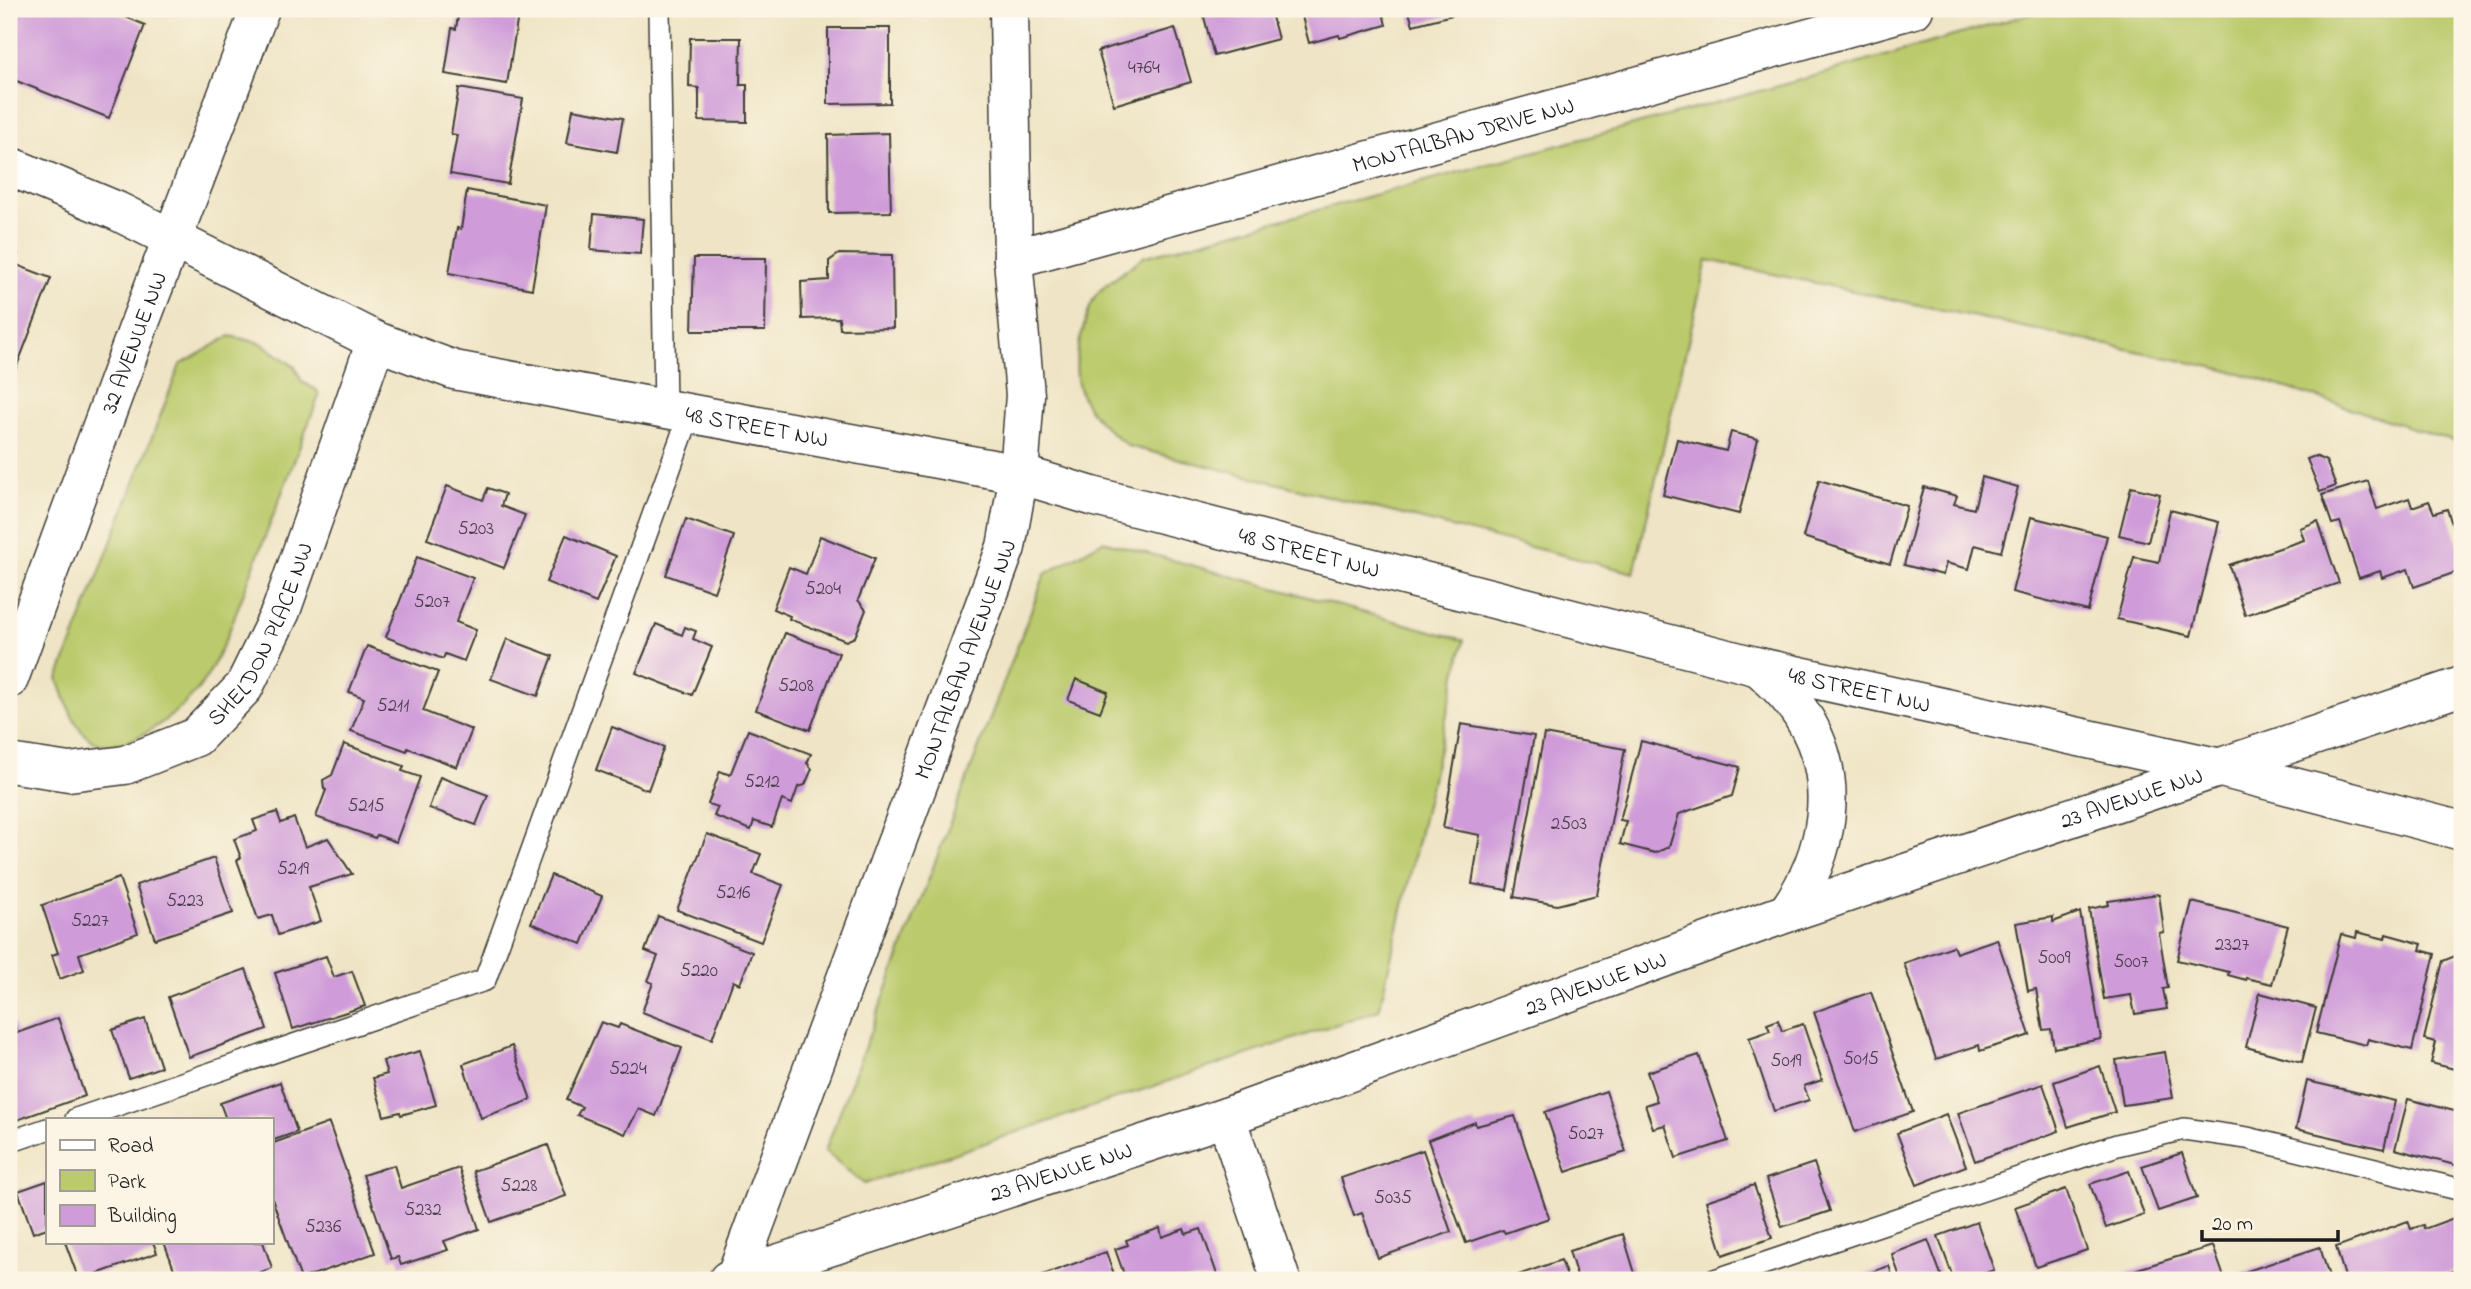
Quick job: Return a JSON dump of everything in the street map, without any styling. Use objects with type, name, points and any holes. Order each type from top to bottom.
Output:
[{"type":"street","name":"32 AVENUE NW","points":[[9,679],[260,9]]},
{"type":"street","name":"MONTALBAN AVENUE NW","points":[[731,1279],[1006,547],[1019,474],[1025,395],[1013,258],[1009,9]]},
{"type":"street","name":"MONTALBAN DRIVE NW","points":[[1013,258],[1914,9]]},
{"type":"street","name":"48 STREET NW","points":[[9,166],[97,201],[376,341],[454,370],[1019,474],[1105,499],[1759,667],[2221,768],[2462,831]]},
{"type":"street","name":"SHELDON PLACE NW","points":[[9,763],[69,772],[125,765],[196,737],[244,687],[281,611],[376,341]]},
{"type":"street","points":[[1759,667],[1783,689],[1803,716],[1817,745],[1825,778],[1827,811],[1823,838],[1815,865],[1803,890],[1787,913]]},
{"type":"street","name":"23 AVENUE NW","points":[[731,1279],[1226,1117],[1787,913],[2462,687]]},
{"type":"street","points":[[1226,1117],[1281,1280]]},
{"type":"lane","points":[[79,1118],[485,980],[677,411],[659,9]]},
{"type":"lane","points":[[9,1142],[46,1129]]},
{"type":"lane","points":[[1715,1280],[2117,1145],[2184,1129],[2247,1138],[2462,1190]]},
{"type":"green space","points":[[2047,9],[2462,9],[2462,444],[2240,373],[1707,260],[1634,573],[1128,446],[1101,423],[1078,387],[1077,355],[1091,304],[1105,286],[1143,257],[1808,78]]},
{"type":"green space","points":[[230,336],[261,343],[295,367],[302,382],[317,390],[319,396],[226,639],[207,676],[185,704],[160,724],[131,740],[103,745],[91,740],[79,728],[58,679],[180,365]]},
{"type":"green space","points":[[1103,541],[1464,640],[1379,1010],[864,1184],[825,1151],[1045,574]]},
{"type":"building","points":[[9,9],[107,9],[145,25],[109,118],[9,78]]},
{"type":"building","points":[[459,9],[519,9],[507,84],[445,74],[452,28],[456,29]]},
{"type":"building","points":[[834,9],[889,9],[890,13],[834,14]]},
{"type":"building","points":[[1202,9],[1270,9],[1278,39],[1214,56]]},
{"type":"building","points":[[1300,9],[1382,9],[1386,25],[1340,38],[1339,35],[1309,43]]},
{"type":"building","points":[[1408,9],[1455,9],[1456,14],[1413,25]]},
{"type":"building","points":[[828,28],[890,28],[890,103],[828,104]]},
{"type":"building","points":[[1175,28],[1191,82],[1114,105],[1098,51]]},
{"type":"building","points":[[690,38],[741,38],[740,85],[747,85],[747,122],[699,121],[699,88],[689,87]]},
{"type":"building","points":[[459,88],[523,99],[508,184],[450,174],[457,135],[451,134]]},
{"type":"building","points":[[573,109],[623,118],[617,152],[567,143]]},
{"type":"building","points":[[889,133],[891,212],[829,213],[828,135]]},
{"type":"building","points":[[467,190],[546,205],[532,289],[449,273],[457,228],[461,229]]},
{"type":"building","points":[[594,214],[643,219],[640,254],[591,250]]},
{"type":"building","points":[[9,251],[18,254],[14,264],[51,278],[13,376],[9,374]]},
{"type":"building","points":[[839,254],[892,255],[893,328],[840,329],[839,318],[802,319],[801,282],[829,280],[829,261]]},
{"type":"building","points":[[694,258],[766,258],[765,331],[692,331]]},
{"type":"building","points":[[1731,432],[1758,439],[1739,514],[1663,495],[1677,439],[1726,451]]},
{"type":"building","points":[[2315,456],[2326,461],[2336,486],[2320,492],[2307,459]]},
{"type":"building","points":[[1982,477],[2018,487],[2001,552],[1975,545],[1969,569],[1946,563],[1943,575],[1904,565],[1924,487],[1957,496],[1954,504],[1974,509]]},
{"type":"building","points":[[1819,480],[1907,506],[1890,564],[1803,537]]},
{"type":"building","points":[[2368,481],[2377,509],[2409,498],[2412,507],[2429,501],[2434,513],[2447,509],[2462,555],[2462,570],[2414,587],[2408,569],[2382,578],[2380,571],[2359,578],[2340,522],[2332,524],[2322,495]]},
{"type":"building","points":[[447,486],[483,500],[488,488],[505,494],[501,506],[525,515],[504,568],[427,539]]},
{"type":"building","points":[[2131,487],[2160,494],[2148,542],[2119,535]]},
{"type":"building","points":[[2170,510],[2219,522],[2191,636],[2117,619],[2134,557],[2159,562]]},
{"type":"building","points":[[2031,517],[2107,536],[2088,611],[2012,592]]},
{"type":"building","points":[[686,519],[734,536],[714,592],[666,575]]},
{"type":"building","points":[[2318,521],[2339,583],[2245,615],[2229,565],[2304,540],[2300,528]]},
{"type":"building","points":[[566,535],[616,556],[596,603],[546,582]]},
{"type":"building","points":[[820,536],[875,558],[858,600],[866,610],[855,637],[846,641],[789,619],[790,616],[773,609],[789,567],[806,574]]},
{"type":"building","points":[[417,557],[473,578],[456,622],[476,630],[464,661],[445,654],[443,659],[386,637]]},
{"type":"building","points":[[656,624],[682,635],[685,627],[696,631],[693,639],[712,647],[692,695],[636,673]]},
{"type":"building","points":[[785,633],[839,653],[810,730],[756,710]]},
{"type":"building","points":[[507,639],[553,656],[538,696],[491,679]]},
{"type":"building","points":[[367,646],[438,672],[423,711],[472,730],[457,767],[408,748],[407,751],[351,731],[364,698],[349,692]]},
{"type":"building","points":[[1076,679],[1108,692],[1100,712],[1068,700]]},
{"type":"building","points":[[1461,724],[1534,736],[1507,890],[1472,884],[1480,835],[1443,828]]},
{"type":"building","points":[[612,727],[664,747],[648,790],[596,770]]},
{"type":"building","points":[[748,730],[811,754],[807,763],[812,769],[805,785],[798,787],[792,804],[782,800],[772,827],[754,821],[751,830],[714,816],[718,807],[708,804],[720,771],[730,775]]},
{"type":"building","points":[[1544,734],[1625,749],[1597,895],[1557,905],[1514,897]]},
{"type":"building","points":[[1641,741],[1740,767],[1732,796],[1679,814],[1669,847],[1655,853],[1620,844],[1626,821],[1620,820]]},
{"type":"building","points":[[344,744],[404,766],[402,771],[420,777],[396,842],[377,835],[375,838],[316,817],[326,790],[323,780],[332,775]]},
{"type":"building","points":[[440,777],[488,795],[476,825],[429,808]]},
{"type":"building","points":[[277,812],[281,823],[294,818],[305,847],[328,838],[352,874],[309,887],[321,921],[278,935],[272,915],[258,919],[237,860],[241,858],[234,839],[257,831],[253,820]]},
{"type":"building","points":[[707,834],[761,854],[753,874],[783,885],[761,942],[677,910]]},
{"type":"building","points":[[214,858],[233,913],[155,939],[136,885]]},
{"type":"building","points":[[551,875],[602,896],[582,944],[531,923]]},
{"type":"building","points":[[119,878],[138,933],[79,954],[84,970],[60,979],[52,955],[58,953],[42,905]]},
{"type":"building","points":[[2159,894],[2164,932],[2159,933],[2168,988],[2163,989],[2167,1009],[2135,1014],[2131,995],[2104,999],[2089,909],[2109,905],[2108,901]]},
{"type":"building","points":[[2192,902],[2288,926],[2272,984],[2246,980],[2228,975],[2229,972],[2177,960]]},
{"type":"building","points":[[2080,912],[2101,1039],[2054,1048],[2051,1029],[2043,1030],[2036,989],[2028,991],[2016,923],[2053,917],[2053,922]]},
{"type":"building","points":[[658,916],[752,952],[740,984],[733,981],[712,1039],[642,1012],[653,983],[648,981],[658,956],[645,951]]},
{"type":"building","points":[[2357,932],[2385,939],[2386,934],[2422,944],[2420,950],[2435,954],[2412,1050],[2368,1039],[2366,1045],[2316,1033],[2341,934],[2356,938]]},
{"type":"building","points":[[1997,939],[2030,1035],[1980,1051],[1979,1045],[1936,1059],[1904,963],[1953,946],[1956,953]]},
{"type":"building","points":[[326,956],[334,977],[352,971],[365,1006],[293,1029],[275,973]]},
{"type":"building","points":[[2455,956],[2462,957],[2462,1071],[2431,1063],[2436,1042],[2424,1039],[2443,961]]},
{"type":"building","points":[[246,969],[267,1029],[189,1057],[168,997]]},
{"type":"building","points":[[1871,992],[1913,1112],[1855,1132],[1814,1012]]},
{"type":"building","points":[[2260,993],[2316,1008],[2302,1062],[2246,1047]]},
{"type":"building","points":[[9,1011],[17,1033],[58,1018],[85,1096],[17,1120],[9,1097]]},
{"type":"building","points":[[145,1019],[161,1067],[129,1078],[112,1030]]},
{"type":"building","points":[[1778,1020],[1782,1031],[1803,1024],[1822,1080],[1804,1086],[1809,1100],[1774,1111],[1749,1038],[1770,1031],[1767,1024]]},
{"type":"building","points":[[601,1022],[618,1028],[620,1024],[682,1048],[656,1116],[639,1109],[625,1134],[577,1115],[582,1107],[566,1100]]},
{"type":"building","points":[[512,1046],[531,1100],[481,1118],[463,1064]]},
{"type":"building","points":[[420,1051],[436,1105],[401,1115],[400,1112],[384,1116],[373,1078],[387,1074],[383,1061]]},
{"type":"building","points":[[2165,1052],[2173,1098],[2123,1105],[2116,1060]]},
{"type":"building","points":[[1699,1055],[1728,1141],[1676,1158],[1665,1125],[1653,1128],[1645,1105],[1657,1101],[1647,1072]]},
{"type":"building","points":[[2100,1066],[2115,1112],[2068,1127],[2054,1082]]},
{"type":"building","points":[[2307,1081],[2395,1101],[2384,1149],[2296,1129]]},
{"type":"building","points":[[280,1082],[297,1132],[273,1140],[273,1118],[226,1118],[220,1103]]},
{"type":"building","points":[[2043,1084],[2059,1131],[1975,1161],[1958,1113]]},
{"type":"building","points":[[1606,1091],[1626,1152],[1566,1172],[1545,1112]]},
{"type":"building","points":[[2408,1099],[2462,1113],[2462,1167],[2395,1149]]},
{"type":"building","points":[[1946,1114],[1966,1166],[1917,1185],[1897,1133]]},
{"type":"building","points":[[1515,1116],[1549,1218],[1466,1243],[1428,1140],[1475,1122],[1476,1126]]},
{"type":"building","points":[[329,1123],[375,1253],[301,1279],[273,1202],[273,1143]]},
{"type":"building","points":[[548,1145],[566,1196],[491,1222],[473,1171]]},
{"type":"building","points":[[1423,1150],[1451,1232],[1378,1258],[1362,1213],[1354,1216],[1341,1178]]},
{"type":"building","points":[[2182,1153],[2197,1198],[2158,1211],[2142,1166]]},
{"type":"building","points":[[1814,1163],[1830,1211],[1782,1227],[1766,1179]]},
{"type":"building","points":[[394,1165],[401,1188],[459,1168],[479,1229],[444,1241],[448,1250],[401,1265],[398,1257],[391,1259],[363,1175]]},
{"type":"building","points":[[2129,1171],[2144,1215],[2106,1228],[2090,1184]]},
{"type":"building","points":[[46,1181],[46,1228],[33,1233],[18,1191]]},
{"type":"building","points":[[1754,1185],[1772,1238],[1723,1255],[1706,1201]]},
{"type":"building","points":[[2066,1189],[2087,1250],[2036,1267],[2015,1207]]},
{"type":"building","points":[[2462,1215],[2462,1268],[2441,1275],[2443,1280],[2346,1280],[2336,1247],[2408,1221],[2411,1229],[2423,1225],[2424,1229]]},
{"type":"building","points":[[1977,1222],[1994,1270],[1966,1280],[1954,1280],[1938,1236]]},
{"type":"building","points":[[1160,1228],[1162,1237],[1184,1229],[1186,1234],[1201,1229],[1219,1280],[1126,1280],[1115,1249],[1128,1245],[1126,1240]]},
{"type":"building","points":[[1623,1234],[1637,1280],[1578,1280],[1569,1251]]},
{"type":"building","points":[[1928,1240],[1943,1280],[1901,1280],[1892,1254]]},
{"type":"building","points":[[66,1244],[154,1244],[157,1253],[79,1280]]},
{"type":"building","points":[[165,1244],[264,1244],[272,1268],[239,1280],[178,1280]]},
{"type":"building","points":[[2213,1246],[2225,1280],[2123,1280],[2121,1274]]},
{"type":"building","points":[[2320,1247],[2330,1280],[2237,1280],[2235,1275]]},
{"type":"building","points":[[1106,1252],[1116,1280],[1029,1280]]},
{"type":"building","points":[[1561,1260],[1568,1280],[1504,1280]]},
{"type":"building","points":[[1889,1266],[1894,1280],[1848,1280]]}]
